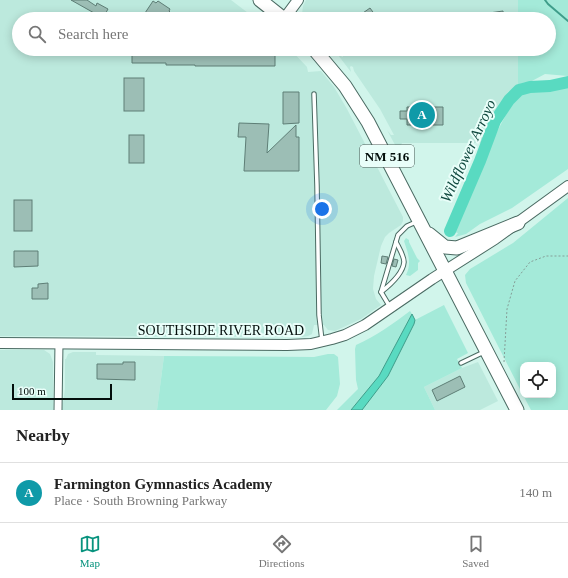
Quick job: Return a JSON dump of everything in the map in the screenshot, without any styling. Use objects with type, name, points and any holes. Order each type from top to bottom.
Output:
[{"type":"highway","points":[[260,0],[275,12]]},
{"type":"highway","name":"NM 516","points":[[320,56],[345,86],[368,122],[517,410]]},
{"type":"highway","points":[[422,225],[432,238],[445,247],[457,248],[518,223]]},
{"type":"main road","points":[[289,12],[298,0]]},
{"type":"main road","name":"SOUTHSIDE RIVER ROAD","points":[[0,343],[299,345],[322,342],[356,330],[391,308],[495,239],[568,186]]},
{"type":"street","points":[[58,410],[59,343]]},
{"type":"lane","points":[[314,94],[318,186],[319,315],[322,342]]},
{"type":"lane","points":[[391,308],[381,292],[398,235],[407,226],[422,225]]},
{"type":"lane","points":[[381,292],[391,284],[402,270],[404,261],[396,242]]},
{"type":"lane","points":[[461,363],[486,351]]},
{"type":"path","points":[[504,362],[507,309],[515,281],[530,262],[546,256],[568,256]]},
{"type":"shaded area","points":[[0,0],[231,0],[247,12],[12,12],[12,56],[297,56],[307,67],[308,72],[321,71],[334,87],[403,217],[401,225],[385,237],[381,246],[374,276],[373,289],[376,299],[381,305],[361,319],[335,331],[328,330],[324,325],[314,325],[312,334],[302,337],[0,336]]},
{"type":"shaded area","points":[[306,0],[518,0],[518,12],[302,12]]},
{"type":"shaded area","points":[[518,0],[568,0],[568,76],[545,74],[530,82],[518,85],[518,56],[556,56],[556,12],[518,12]]},
{"type":"shaded area","points":[[339,56],[518,56],[518,85],[508,92],[497,107],[482,143],[402,143],[399,149],[400,154],[387,130],[391,135],[394,135],[380,109],[354,71],[353,67],[350,67],[351,72]]},
{"type":"shaded area","points":[[568,86],[568,169],[512,208],[480,224],[466,234],[455,237],[458,233],[454,232],[485,157],[495,135],[515,101],[523,93],[533,90],[554,89]]},
{"type":"shaded area","points":[[568,198],[568,410],[531,410],[525,398],[556,398],[556,362],[520,362],[520,389],[466,283],[465,275],[470,269],[513,243]]},
{"type":"shaded area","points":[[406,238],[409,240],[417,258],[420,261],[418,263],[418,270],[410,276],[406,275],[409,262],[404,241]]},
{"type":"shaded area","points":[[444,305],[468,353],[457,359],[462,368],[424,387],[435,410],[362,410],[409,333],[415,320]]},
{"type":"shaded area","points":[[410,311],[412,314],[379,376],[351,410],[337,410],[358,389],[356,380],[356,345],[384,330]]},
{"type":"shaded area","points":[[412,314],[415,320],[414,324],[388,376],[362,410],[351,410],[379,376]]},
{"type":"shaded area","points":[[0,350],[44,350],[50,354],[53,362],[53,410],[0,410]]},
{"type":"shaded area","points":[[73,352],[96,352],[96,355],[164,356],[157,410],[62,410],[65,389],[65,359],[68,354]]},
{"type":"shaded area","points":[[334,354],[338,357],[340,384],[337,396],[326,410],[157,410],[164,356],[314,357]]},
{"type":"shaded area","points":[[478,362],[498,401],[480,410],[435,410],[424,387],[462,368]]},
{"type":"building","points":[[71,0],[87,0],[96,6],[97,3],[108,9],[106,12],[92,12]]},
{"type":"building","points":[[153,1],[156,3],[158,1],[170,9],[170,12],[146,12]]},
{"type":"building","points":[[370,8],[373,12],[364,12]]},
{"type":"building","points":[[132,56],[275,56],[275,66],[195,66],[166,65],[166,63],[132,63]]},
{"type":"building","points":[[124,78],[144,78],[144,111],[124,111]]},
{"type":"building","points":[[283,92],[299,92],[299,123],[283,124]]},
{"type":"building","points":[[407,107],[443,107],[443,125],[407,125],[407,119],[400,119],[400,111],[407,111]]},
{"type":"building","points":[[239,123],[269,124],[267,153],[296,125],[296,137],[299,137],[299,171],[244,171],[246,137],[238,137]]},
{"type":"building","points":[[129,135],[144,135],[144,163],[129,163]]},
{"type":"building","points":[[14,200],[32,200],[32,231],[14,231]]},
{"type":"building","points":[[14,251],[38,251],[38,266],[14,267]]},
{"type":"building","points":[[382,256],[388,257],[386,264],[381,263]]},
{"type":"building","points":[[394,259],[398,260],[396,267],[392,266]]},
{"type":"building","points":[[48,283],[48,299],[32,299],[32,288],[38,288],[38,284]]},
{"type":"building","points":[[123,362],[135,362],[135,380],[97,379],[97,364],[123,364]]},
{"type":"building","points":[[460,376],[465,387],[437,401],[432,390]]},
{"type":"waterway","points":[[545,0],[568,21]]},
{"type":"waterway","name":"Wildflower Arroyo","points":[[450,231],[480,161],[495,121],[509,100],[519,90],[568,82]]},
{"type":"place","name":"Farmington Gymnastics Academy","points":[[422,115]]}]
